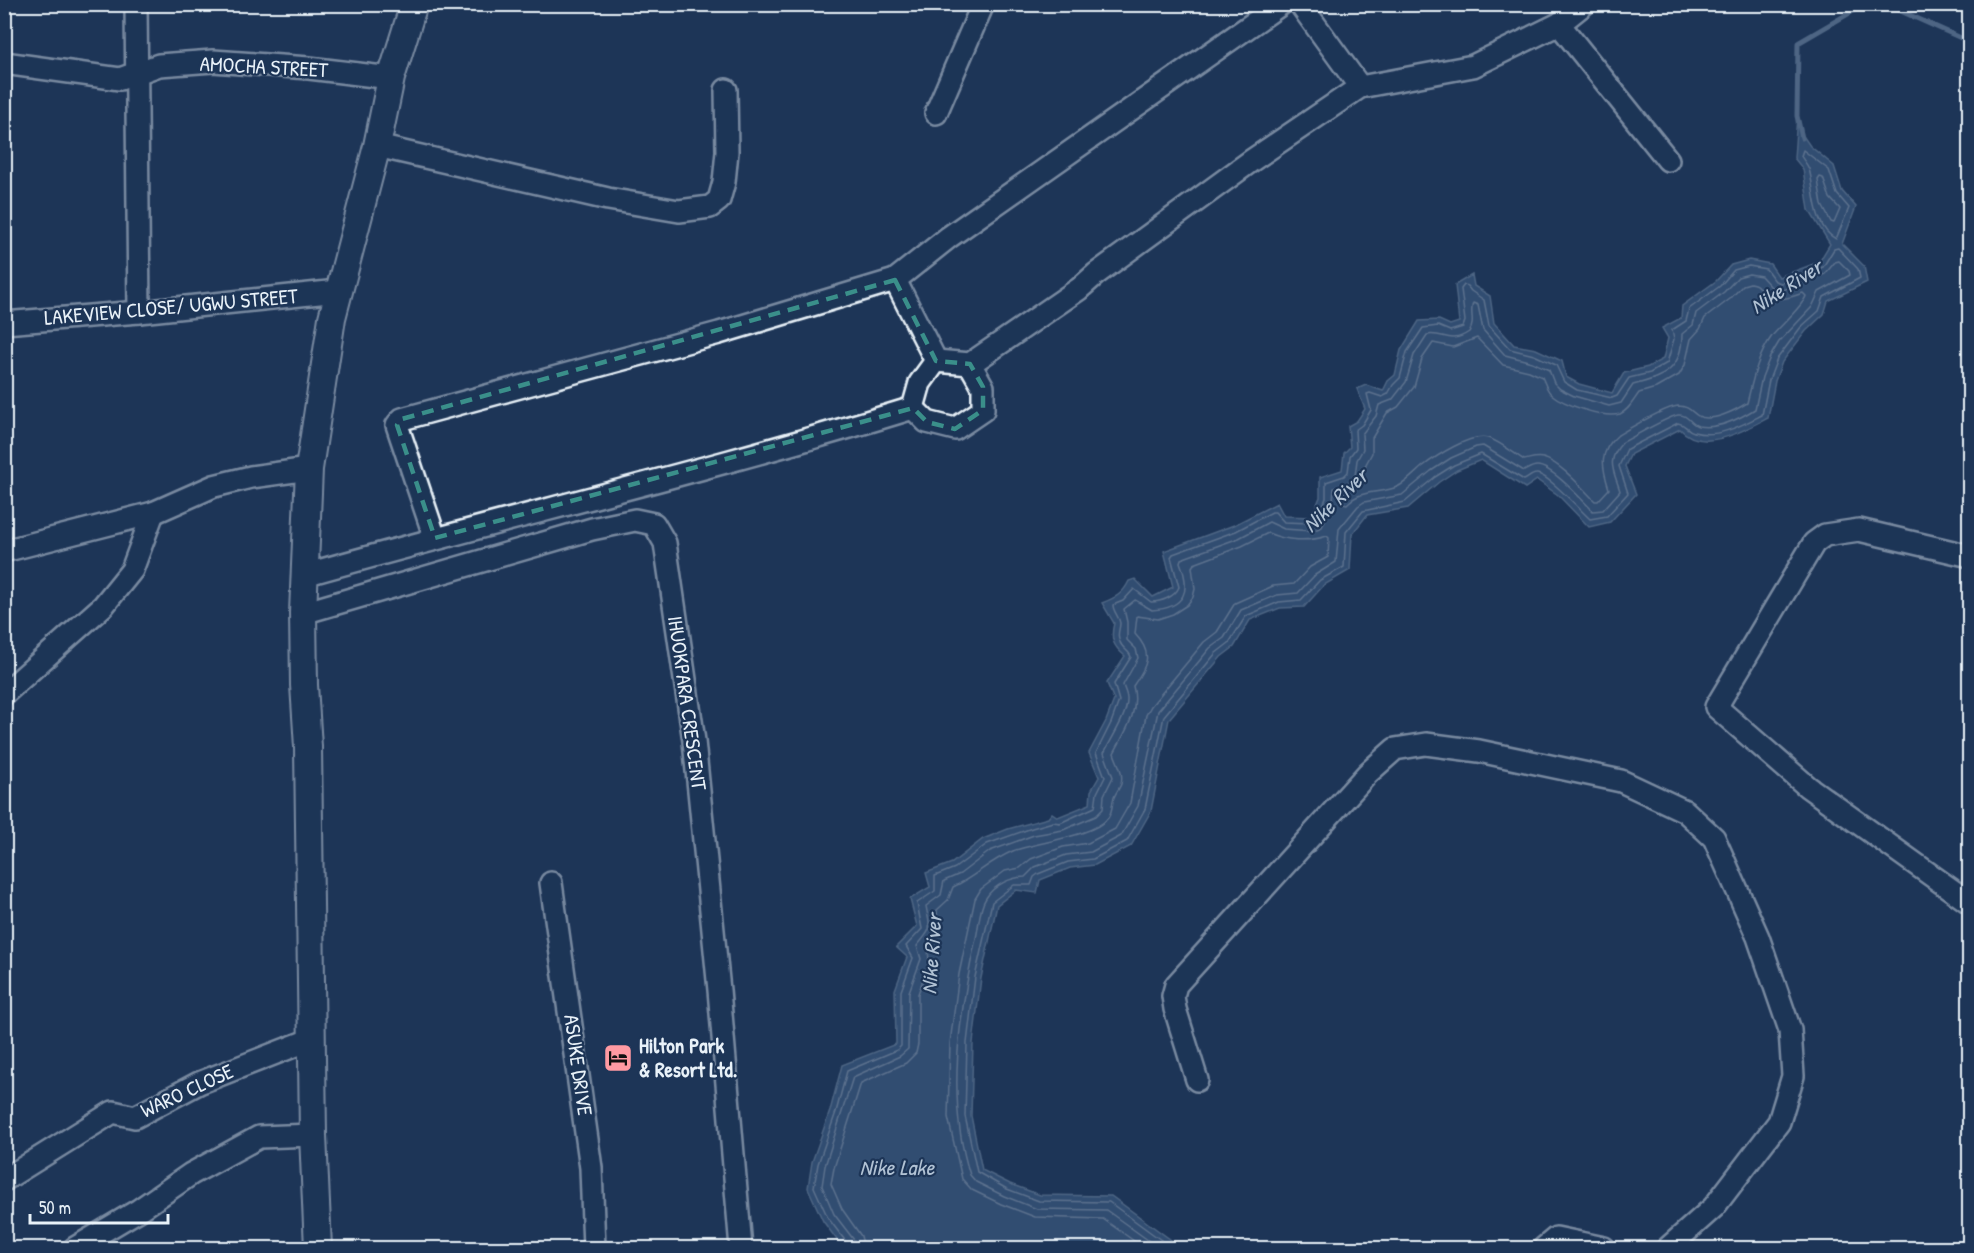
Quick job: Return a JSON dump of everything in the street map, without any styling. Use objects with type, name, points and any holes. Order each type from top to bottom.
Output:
[{"type":"street","points":[[136,4],[139,312]]},
{"type":"street","points":[[318,1248],[313,1135],[308,759],[303,613],[309,470],[330,328],[338,291],[377,146],[391,78],[414,4]]},
{"type":"street","points":[[936,113],[983,4]]},
{"type":"street","points":[[435,538],[397,425],[402,419],[719,333],[895,280],[949,237],[1281,4]]},
{"type":"street","points":[[1300,4],[1360,87]]},
{"type":"street","points":[[936,361],[970,364],[1079,289],[1096,274],[1251,161],[1360,87],[1473,66],[1559,24],[1584,4]]},
{"type":"street","points":[[1559,24],[1668,160]]},
{"type":"street","name":"AMOCHA STREET","points":[[4,63],[120,79],[159,65],[213,61],[309,68],[391,78]]},
{"type":"street","points":[[377,146],[608,199],[679,211],[710,207],[719,200],[724,182],[727,152],[726,90]]},
{"type":"street","points":[[895,280],[936,361]]},
{"type":"street","name":"LAKEVIEW CLOSE/ UGWU STREET","points":[[4,323],[139,312],[338,291]]},
{"type":"street","points":[[913,408],[920,383],[936,361]]},
{"type":"street","points":[[913,408],[927,423],[955,429],[983,410],[983,387],[970,364]]},
{"type":"street","points":[[304,575],[816,437],[913,408]]},
{"type":"street","points":[[4,551],[153,513],[214,486],[251,477],[309,470]]},
{"type":"street","points":[[4,694],[103,606],[132,570],[153,513]]},
{"type":"street","name":"IHUOKPARA CRESCENT","points":[[303,613],[592,529],[636,520],[654,524],[665,543],[694,741],[719,990],[741,1248]]},
{"type":"street","points":[[1970,556],[1858,530],[1825,535],[1814,543],[1716,707],[1808,787],[1970,903]]},
{"type":"street","points":[[1197,1080],[1175,1009],[1173,996],[1176,985],[1368,773],[1395,749],[1426,744],[1468,749],[1621,781],[1685,811],[1714,838],[1758,937],[1790,1030],[1793,1076],[1779,1122],[1714,1207],[1668,1248]]},
{"type":"street","name":"ASUKE DRIVE","points":[[551,883],[591,1168],[594,1248]]},
{"type":"street","name":"WARO CLOSE","points":[[4,1180],[113,1112],[135,1117],[199,1083],[312,1039]]},
{"type":"street","points":[[75,1248],[139,1210],[191,1174],[260,1137],[313,1135]]},
{"type":"street","points":[[1544,1248],[1556,1238],[1604,1248]]},
{"type":"highlighted area","points":[[895,280],[936,361],[970,364],[983,387],[983,410],[955,429],[927,422],[913,408],[435,538],[397,425],[402,419]]},
{"type":"water","name":"Nike Lake","points":[[1797,116],[1801,133],[1810,146],[1834,166],[1842,191],[1856,207],[1842,244],[1864,266],[1867,282],[1828,301],[1824,314],[1806,331],[1782,362],[1775,381],[1768,418],[1735,434],[1711,440],[1700,440],[1680,429],[1631,454],[1625,466],[1636,494],[1610,522],[1589,527],[1558,495],[1537,480],[1525,488],[1481,460],[1457,470],[1408,508],[1367,515],[1352,534],[1350,570],[1324,585],[1304,607],[1280,608],[1250,620],[1234,647],[1221,657],[1169,719],[1151,811],[1131,846],[1095,865],[1070,868],[1040,880],[1037,893],[1016,890],[997,905],[981,978],[973,1043],[971,1116],[982,1170],[1040,1195],[1111,1196],[1182,1248],[843,1248],[823,1221],[808,1188],[812,1162],[830,1111],[842,1065],[896,1044],[895,990],[907,957],[896,947],[917,926],[910,899],[930,887],[926,873],[952,863],[983,839],[1008,829],[1048,818],[1052,813],[1058,817],[1090,804],[1091,791],[1099,777],[1089,753],[1114,700],[1107,683],[1125,656],[1114,642],[1112,634],[1114,623],[1102,603],[1118,595],[1129,581],[1135,579],[1153,597],[1173,587],[1164,551],[1234,525],[1277,503],[1284,516],[1312,517],[1320,497],[1320,477],[1342,470],[1344,453],[1350,447],[1348,426],[1357,421],[1365,409],[1357,389],[1366,385],[1383,391],[1388,381],[1395,375],[1401,350],[1419,321],[1439,320],[1450,325],[1459,322],[1455,285],[1472,275],[1474,286],[1490,296],[1494,323],[1514,345],[1536,349],[1562,361],[1566,377],[1579,384],[1612,393],[1624,373],[1648,367],[1663,359],[1668,338],[1662,328],[1681,318],[1682,306],[1716,281],[1731,265],[1749,260],[1770,264],[1779,277],[1819,262],[1830,244],[1809,210],[1803,169],[1794,158]]},
{"type":"waterway","name":"Nike River","points":[[1802,138],[1797,116],[1798,43],[1865,4]]},
{"type":"waterway","name":"Nike River","points":[[1885,4],[1970,42]]},
{"type":"place","name":"Hilton Park & Resort Ltd.","points":[[618,1058]]}]
